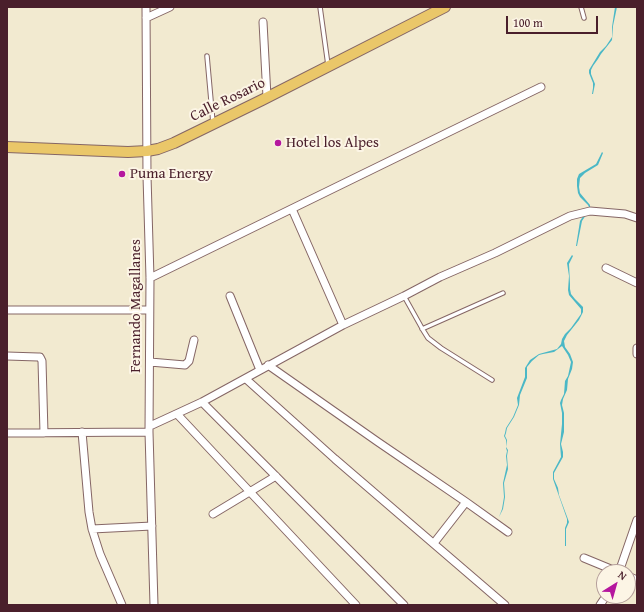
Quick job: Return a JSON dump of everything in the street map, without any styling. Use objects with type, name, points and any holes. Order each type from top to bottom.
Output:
[{"type":"main road","name":"Calle Rosario","points":[[7,147],[128,152],[158,149],[213,124],[445,7]]},
{"type":"street","name":"Fernando Magallanes","points":[[146,7],[147,176],[150,278],[150,429],[154,605]]},
{"type":"street","points":[[146,18],[170,7]]},
{"type":"street","points":[[263,22],[267,97]]},
{"type":"street","points":[[150,278],[541,87]]},
{"type":"street","points":[[292,209],[343,325]]},
{"type":"street","points":[[7,433],[150,429],[343,325],[440,277],[495,254],[570,216],[590,211],[625,214],[637,218]]},
{"type":"street","points":[[606,268],[637,283]]},
{"type":"street","points":[[230,296],[260,370]]},
{"type":"street","points":[[7,310],[149,310]]},
{"type":"street","points":[[150,362],[185,365],[189,361],[194,340]]},
{"type":"street","points":[[637,348],[637,354]]},
{"type":"street","points":[[7,356],[38,357],[42,361],[44,433]]},
{"type":"street","points":[[268,365],[508,532]]},
{"type":"street","points":[[246,378],[336,459],[505,605]]},
{"type":"street","points":[[202,402],[404,605]]},
{"type":"street","points":[[177,414],[356,605]]},
{"type":"street","points":[[82,432],[89,512],[92,529],[100,554],[122,605]]},
{"type":"street","points":[[213,514],[276,476]]},
{"type":"street","points":[[434,543],[466,502]]},
{"type":"street","points":[[622,564],[637,520]]},
{"type":"street","points":[[92,529],[152,526]]},
{"type":"street","points":[[584,558],[599,564]]},
{"type":"lane","points":[[320,7],[328,66]]},
{"type":"lane","points":[[581,7],[584,18]]},
{"type":"lane","points":[[207,56],[213,124]]},
{"type":"lane","points":[[422,329],[503,293]]},
{"type":"lane","points":[[404,296],[428,338],[441,348],[492,380]]},
{"type":"water","points":[[615,7],[617,7],[612,40],[591,70],[595,84],[592,94],[593,83],[589,70],[600,52],[612,37],[612,27]]},
{"type":"water","points":[[602,152],[603,153],[598,165],[580,178],[580,193],[590,205],[590,209],[582,221],[576,246],[580,221],[589,207],[578,193],[577,179],[579,174],[596,164]]},
{"type":"water","points":[[572,255],[573,256],[569,264],[570,289],[571,294],[583,307],[583,312],[564,341],[565,347],[573,362],[562,405],[564,413],[564,432],[561,444],[563,457],[554,473],[554,479],[569,522],[566,529],[566,546],[565,528],[567,519],[553,479],[553,472],[561,457],[560,444],[562,413],[560,403],[564,394],[565,381],[568,376],[571,362],[562,346],[554,352],[539,355],[527,367],[527,378],[520,395],[519,405],[514,417],[507,428],[505,436],[507,440],[506,447],[506,440],[504,436],[506,428],[518,405],[517,398],[525,377],[525,368],[530,360],[539,354],[557,349],[565,334],[581,314],[581,309],[569,295],[568,290],[569,276],[567,263]]},
{"type":"water","points":[[506,447],[508,450],[508,469],[504,483],[505,497],[503,509],[499,517],[504,497],[503,483],[507,465]]},
{"type":"place","name":"Hotel los Alpes","points":[[278,143]]},
{"type":"place","name":"Puma Energy","points":[[122,174]]}]
